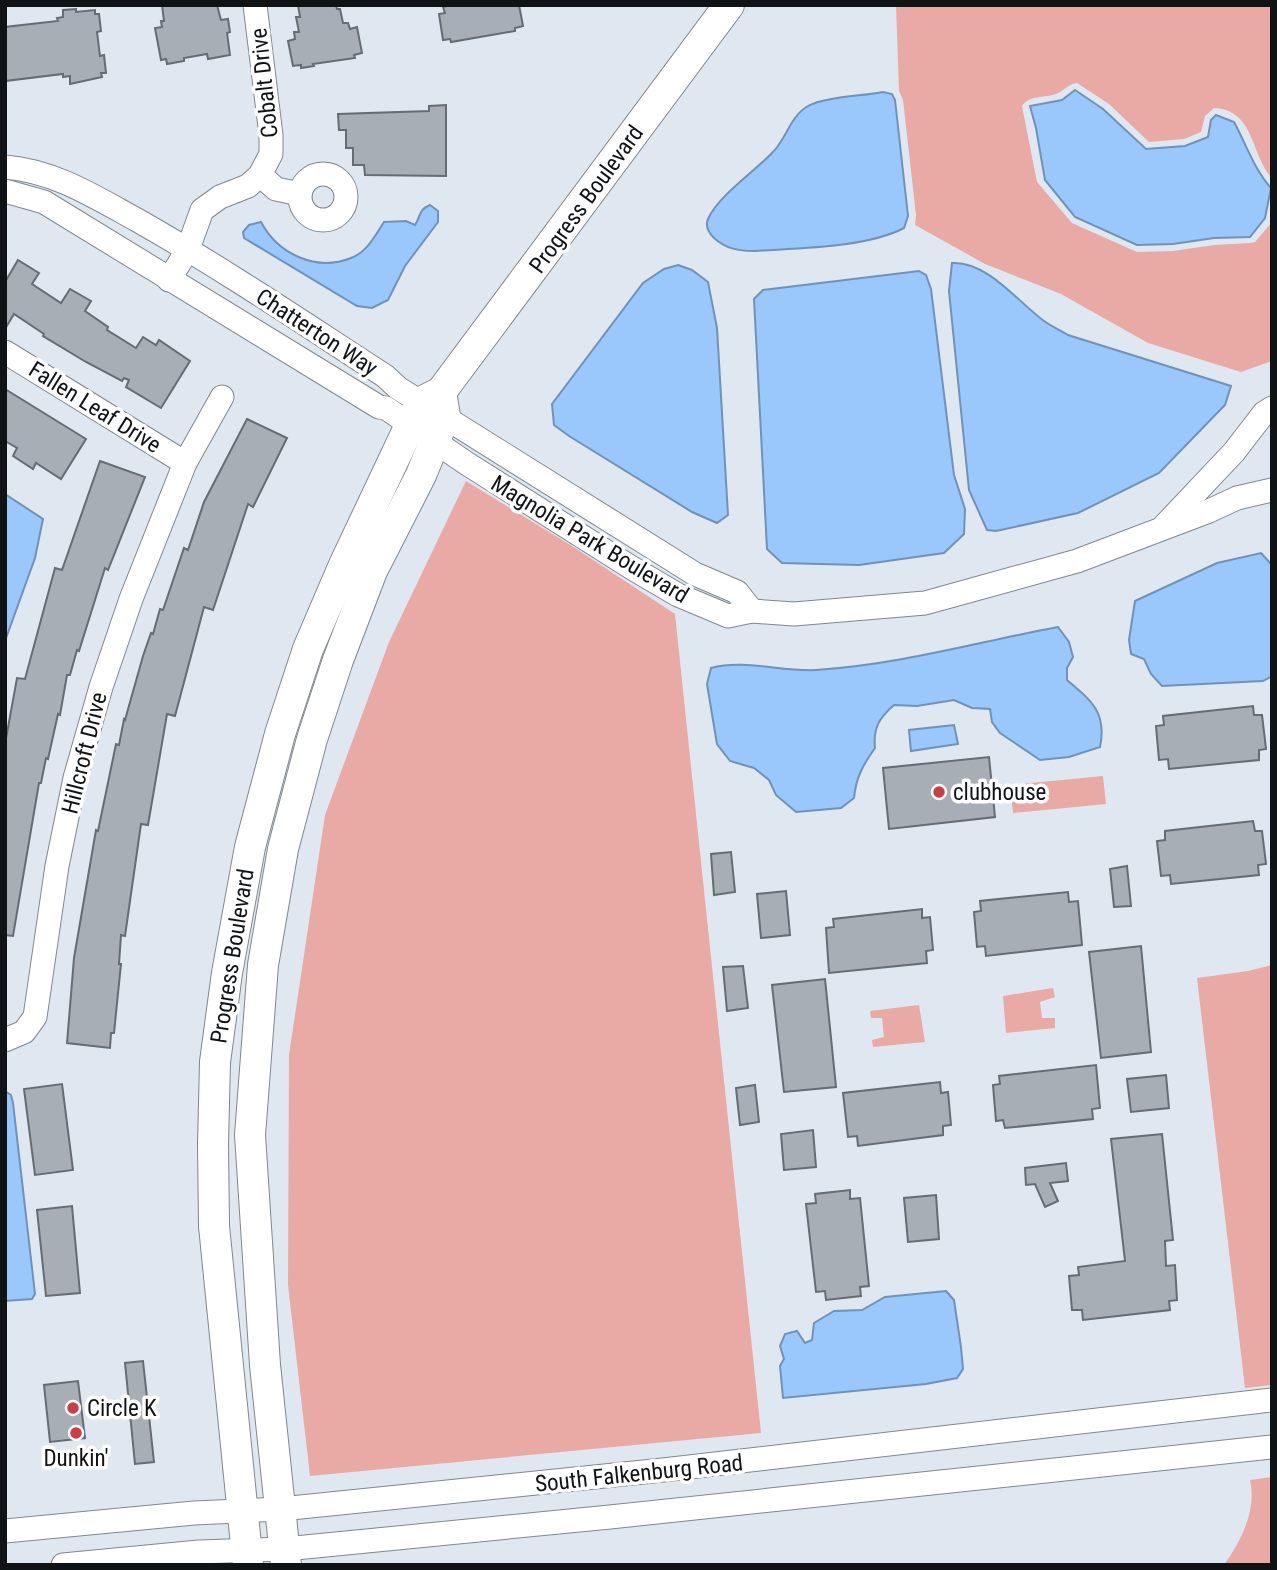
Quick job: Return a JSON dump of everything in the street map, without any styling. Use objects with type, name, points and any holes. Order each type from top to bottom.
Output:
[{"type":"main road","name":"Progress Boulevard","points":[[248,1558],[214,1226],[215,1062],[226,973],[250,847],[280,734],[308,649],[344,565],[431,415],[729,5]]},
{"type":"main road","name":"Progress Boulevard","points":[[285,1557],[265,1366],[250,1135],[263,965],[283,849],[312,739],[372,571],[421,475],[431,415]]},
{"type":"street","name":"Cobalt Drive","points":[[255,5],[271,135],[271,154],[260,175]]},
{"type":"street","name":"Chatterton Way","points":[[5,167],[47,175],[79,187],[188,249],[431,415]]},
{"type":"street","points":[[169,280],[188,249],[202,210],[220,197],[248,186],[260,175],[276,189],[300,194]]},
{"type":"street","name":"Chatterton Way","points":[[5,191],[44,202],[379,407],[431,415]]},
{"type":"street","name":"Fallen Leaf Drive","points":[[5,352],[185,463]]},
{"type":"street","name":"Hillcroft Drive","points":[[5,1040],[24,1032],[35,1017],[57,866],[75,778],[101,687],[131,598],[185,463],[222,397]]},
{"type":"street","name":"Magnolia Park Boulevard","points":[[1163,527],[1234,452],[1264,413],[1272,408]]},
{"type":"street","name":"Magnolia Park Boulevard","points":[[431,415],[621,561],[678,595],[728,616],[752,611],[794,614],[925,603],[1077,561],[1237,498],[1272,490]]},
{"type":"street","name":"South Falkenburg Road","points":[[5,1531],[281,1509],[790,1457],[1272,1400]]},
{"type":"street","name":"South Falkenburg Road","points":[[63,1565],[199,1552],[248,1558],[285,1557],[610,1517],[1272,1447]]},
{"type":"shaded area","points":[[896,5],[1272,5],[1272,178],[1245,125],[1237,116],[1227,111],[1214,108],[1205,116],[1201,132],[1184,139],[1149,142],[1109,104],[1077,83],[1056,94],[1029,100],[1022,106],[1037,182],[1072,223],[1137,252],[1255,242],[1272,222],[1272,361],[1241,372],[1148,343],[1061,294],[985,264],[915,225],[903,100],[899,91]]},
{"type":"shaded area","points":[[466,481],[675,614],[761,1433],[310,1476],[288,1285],[289,1055],[325,815],[389,642]]},
{"type":"shaded area","points":[[1103,776],[1106,804],[1013,813],[1010,785]]},
{"type":"shaded area","points":[[1272,965],[1272,1385],[1245,1388],[1197,978]]},
{"type":"shaded area","points":[[1053,988],[1055,997],[1040,1002],[1042,1018],[1055,1018],[1055,1028],[1006,1033],[1003,996]]},
{"type":"shaded area","points":[[919,1005],[925,1042],[873,1047],[872,1040],[884,1037],[882,1018],[871,1018],[870,1011]]},
{"type":"shaded area","points":[[1272,1477],[1272,1565],[1224,1565],[1246,1525],[1251,1503],[1250,1480]]},
{"type":"water","points":[[1075,90],[1103,109],[1146,149],[1185,146],[1208,137],[1211,120],[1216,115],[1234,122],[1255,165],[1271,188],[1265,218],[1250,237],[1137,245],[1075,217],[1045,180],[1030,106],[1062,100]]},
{"type":"water","points":[[883,92],[892,94],[895,100],[908,216],[904,228],[871,240],[810,248],[754,251],[728,247],[712,236],[707,224],[713,210],[777,148],[802,110],[824,101]]},
{"type":"water","points":[[430,205],[438,211],[438,222],[405,266],[388,300],[372,308],[357,306],[244,238],[243,232],[249,225],[261,222],[277,243],[299,257],[325,263],[338,262],[362,252],[384,222],[406,221],[415,225],[422,211]]},
{"type":"water","points":[[952,263],[965,264],[989,275],[1044,321],[1068,335],[1231,386],[1225,405],[1159,473],[1078,513],[996,531],[987,530],[969,490],[949,291]]},
{"type":"water","points":[[678,265],[692,270],[708,282],[717,328],[728,515],[717,523],[692,512],[554,425],[552,404],[643,283],[664,269]]},
{"type":"water","points":[[919,271],[926,275],[931,289],[954,475],[965,509],[964,534],[944,553],[859,565],[782,563],[767,549],[754,299],[763,290]]},
{"type":"water","points":[[5,494],[43,519],[35,558],[5,641]]},
{"type":"water","points":[[1261,553],[1272,565],[1272,676],[1263,681],[1162,686],[1151,674],[1144,659],[1131,654],[1129,640],[1135,601],[1217,563]]},
{"type":"water","points":[[1058,627],[1069,642],[1073,657],[1067,668],[1067,680],[1090,701],[1099,716],[1102,735],[1100,747],[1069,757],[1040,760],[1000,733],[992,722],[990,709],[972,708],[954,700],[917,706],[894,705],[878,724],[875,748],[861,772],[854,798],[841,808],[796,812],[776,795],[769,780],[754,768],[730,761],[717,744],[707,684],[711,668],[737,665],[803,670],[847,667],[908,658]]},
{"type":"water","points":[[954,725],[958,744],[911,751],[909,730]]},
{"type":"water","points":[[5,1091],[11,1095],[13,1103],[35,1294],[32,1299],[5,1301]]},
{"type":"water","points":[[946,1291],[954,1300],[961,1347],[963,1369],[957,1378],[926,1384],[783,1398],[780,1366],[784,1359],[780,1346],[785,1334],[797,1331],[805,1343],[812,1340],[814,1323],[834,1311],[862,1310],[885,1297]]},
{"type":"building","points":[[162,5],[217,5],[221,20],[228,19],[230,55],[208,59],[207,54],[167,64],[166,59],[161,60],[155,28],[162,27],[161,21],[164,21]]},
{"type":"building","points":[[298,5],[336,5],[337,9],[340,9],[343,23],[348,23],[350,29],[357,27],[362,53],[354,55],[355,58],[313,64],[314,66],[293,66],[288,41],[295,39],[294,32],[299,32],[296,17],[300,17]]},
{"type":"building","points":[[519,5],[523,26],[515,28],[515,31],[451,42],[450,39],[443,40],[439,14],[445,13],[443,7]]},
{"type":"building","points":[[76,9],[76,12],[95,10],[95,14],[99,14],[101,31],[97,32],[100,56],[104,55],[106,73],[101,73],[102,77],[70,84],[70,76],[63,77],[63,74],[5,81],[5,27],[58,21],[57,18],[63,17],[63,10]]},
{"type":"building","points":[[446,105],[446,176],[365,175],[364,165],[353,165],[353,148],[346,148],[346,130],[339,130],[338,114],[429,111],[429,106]]},
{"type":"building","points":[[18,260],[39,273],[32,284],[61,303],[70,289],[91,301],[85,311],[108,327],[107,330],[136,348],[143,337],[156,345],[159,340],[190,361],[161,408],[126,387],[129,380],[124,378],[122,381],[86,362],[43,336],[44,334],[14,314],[5,329],[5,282]]},
{"type":"building","points":[[5,389],[86,439],[61,479],[36,463],[33,469],[13,456],[17,448],[5,441]]},
{"type":"building","points":[[247,419],[287,438],[253,507],[248,504],[213,610],[204,607],[175,716],[167,714],[148,825],[141,824],[125,936],[121,935],[121,964],[110,1048],[67,1043],[74,958],[96,830],[98,831],[116,744],[119,745],[143,656],[160,609],[163,610],[184,548],[188,550],[204,502]]},
{"type":"building","points":[[100,461],[145,477],[108,570],[105,568],[79,651],[77,650],[70,675],[67,675],[60,715],[58,714],[48,759],[46,758],[39,783],[13,936],[5,935],[5,744],[17,678],[25,679],[55,568],[62,570]]},
{"type":"building","points":[[1253,706],[1254,715],[1262,715],[1266,749],[1259,750],[1259,760],[1169,769],[1168,759],[1159,760],[1156,726],[1164,725],[1163,716]]},
{"type":"building","name":"clubhouse","points":[[989,757],[995,817],[889,829],[883,768]]},
{"type":"building","points":[[1253,821],[1255,831],[1262,831],[1266,864],[1258,865],[1259,875],[1171,884],[1170,875],[1161,876],[1157,841],[1165,840],[1165,831]]},
{"type":"building","points":[[731,852],[735,892],[714,895],[711,854]]},
{"type":"building","points":[[1127,866],[1131,906],[1114,907],[1110,869]]},
{"type":"building","points":[[786,891],[790,935],[761,938],[757,894]]},
{"type":"building","points":[[1068,892],[1069,902],[1078,901],[1082,945],[986,956],[985,946],[977,947],[974,912],[981,911],[980,901]]},
{"type":"building","points":[[922,909],[922,918],[930,917],[933,950],[926,951],[927,963],[829,973],[826,928],[834,927],[833,919]]},
{"type":"building","points":[[1141,946],[1151,1052],[1101,1058],[1089,952]]},
{"type":"building","points":[[743,966],[748,1008],[727,1011],[723,967]]},
{"type":"building","points":[[825,979],[836,1087],[784,1092],[772,985]]},
{"type":"building","points":[[1096,1065],[1100,1108],[1092,1109],[1093,1119],[1005,1128],[1003,1120],[996,1121],[993,1085],[1000,1084],[999,1076]]},
{"type":"building","points":[[1166,1075],[1169,1108],[1131,1112],[1127,1079]]},
{"type":"building","points":[[940,1082],[941,1093],[948,1092],[951,1125],[943,1126],[943,1135],[858,1146],[857,1136],[848,1137],[843,1093]]},
{"type":"building","points":[[62,1084],[73,1170],[35,1175],[24,1089]]},
{"type":"building","points":[[755,1085],[759,1122],[740,1125],[736,1088]]},
{"type":"building","points":[[813,1130],[816,1167],[784,1170],[781,1134]]},
{"type":"building","points":[[1162,1134],[1173,1240],[1165,1241],[1166,1266],[1175,1265],[1177,1300],[1169,1301],[1170,1310],[1083,1320],[1082,1310],[1072,1310],[1069,1276],[1079,1275],[1078,1267],[1125,1261],[1111,1139]]},
{"type":"building","points":[[1066,1163],[1068,1181],[1050,1183],[1058,1201],[1045,1207],[1035,1184],[1026,1185],[1025,1168]]},
{"type":"building","points":[[850,1190],[850,1199],[860,1198],[869,1286],[860,1287],[861,1296],[826,1300],[825,1291],[816,1292],[806,1204],[816,1203],[815,1194]]},
{"type":"building","points":[[936,1195],[939,1239],[908,1242],[904,1198]]},
{"type":"building","points":[[72,1206],[80,1293],[46,1296],[37,1210]]},
{"type":"building","points":[[143,1361],[154,1462],[135,1464],[125,1363]]},
{"type":"building","points":[[78,1381],[85,1438],[50,1442],[44,1385]]},
{"type":"place","name":"clubhouse","points":[[939,792]]},
{"type":"place","name":"Circle K","points":[[73,1408]]},
{"type":"place","name":"Dunkin'","points":[[76,1433]]}]
